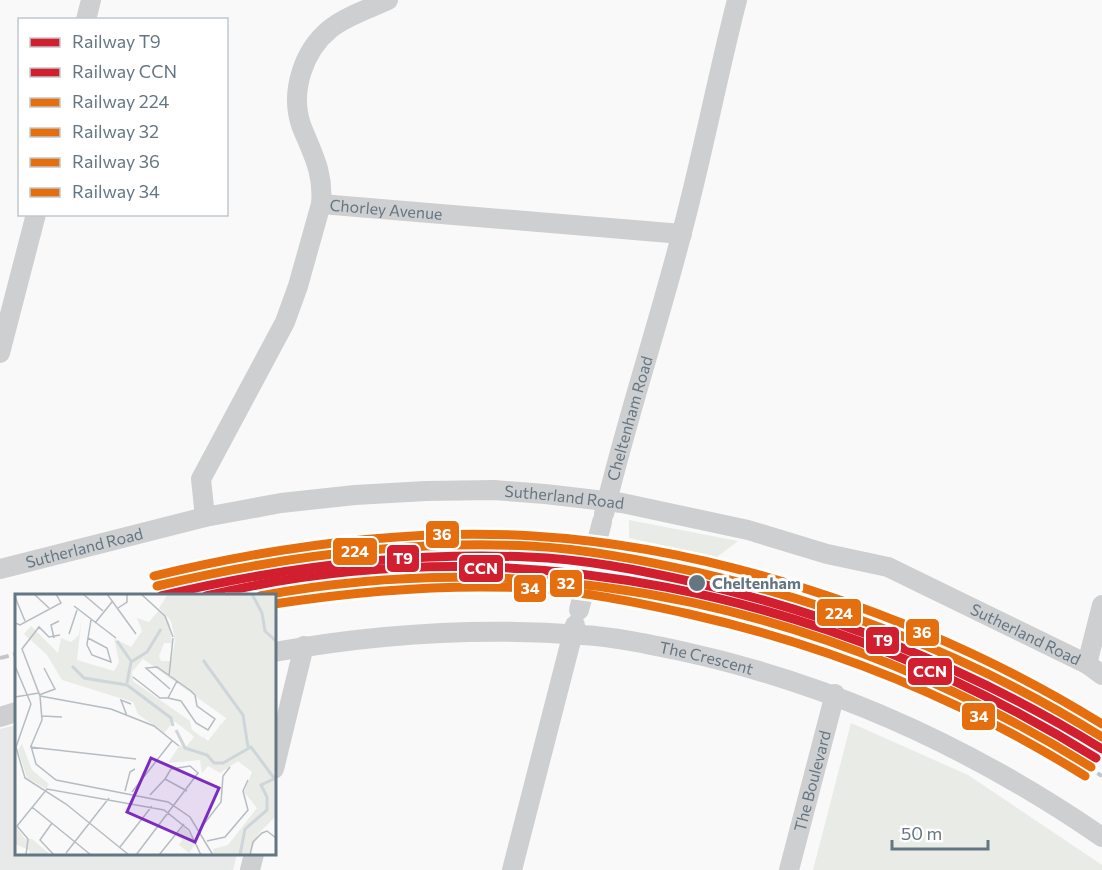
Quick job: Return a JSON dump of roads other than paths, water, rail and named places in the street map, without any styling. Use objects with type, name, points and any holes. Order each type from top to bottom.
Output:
[{"type":"street","points":[[86,18],[91,0]]},
{"type":"street","points":[[321,204],[321,175],[297,108],[299,80],[320,39],[331,28],[388,0]]},
{"type":"street","name":"Cheltenham Road","points":[[512,870],[607,502],[682,234],[737,0]]},
{"type":"street","name":"Chorley Avenue","points":[[205,517],[201,478],[285,322],[298,286],[321,204],[682,234]]},
{"type":"street","points":[[0,353],[35,216]]},
{"type":"street","name":"Sutherland Road","points":[[0,569],[205,517],[280,503],[355,495],[494,490],[607,502],[748,530],[826,554],[888,567],[1094,669]]},
{"type":"street","points":[[1094,669],[1102,605]]},
{"type":"street","name":"The Crescent","points":[[276,652],[304,646],[443,633],[572,634],[636,642],[722,660],[766,671],[835,694],[950,746],[1020,783],[1102,837]]},
{"type":"street","points":[[276,761],[304,646]]},
{"type":"street","name":"The Boulevard","points":[[789,870],[835,694]]},
{"type":"street","points":[[0,717],[15,712]]},
{"type":"street","points":[[250,870],[254,855]]},
{"type":"railway","points":[[270,594],[383,580],[459,578],[535,585],[660,608],[776,636],[889,672],[998,718],[1051,745],[1102,776]]},
{"type":"railway","points":[[0,658],[15,654]]},
{"type":"rail line","name":"36","points":[[154,576],[295,548],[390,537],[485,534],[607,543],[681,556],[755,574],[829,596],[971,653],[1038,687],[1102,724]]},
{"type":"rail line","name":"224","points":[[157,586],[295,559],[389,548],[530,546],[613,556],[655,563],[750,585],[855,618],[956,659],[1054,709],[1102,737]]},
{"type":"rail line","name":"T9","points":[[170,594],[252,577],[389,559],[528,557],[611,566],[652,573],[748,596],[853,629],[955,670],[1005,694],[1102,749]]},
{"type":"rail line","name":"CCN","points":[[217,594],[322,575],[438,567],[553,571],[667,587],[779,615],[888,653],[994,701],[1096,758]]},
{"type":"rail line","name":"32","points":[[275,594],[370,581],[478,578],[586,585],[691,602],[795,630],[896,667],[995,713],[1091,767]]},
{"type":"rail line","name":"34","points":[[276,604],[337,595],[401,590],[496,587],[568,592],[669,610],[793,642],[894,678],[991,723],[1085,776]]},
{"type":"place","name":"Cheltenham","points":[[697,583]]}]
